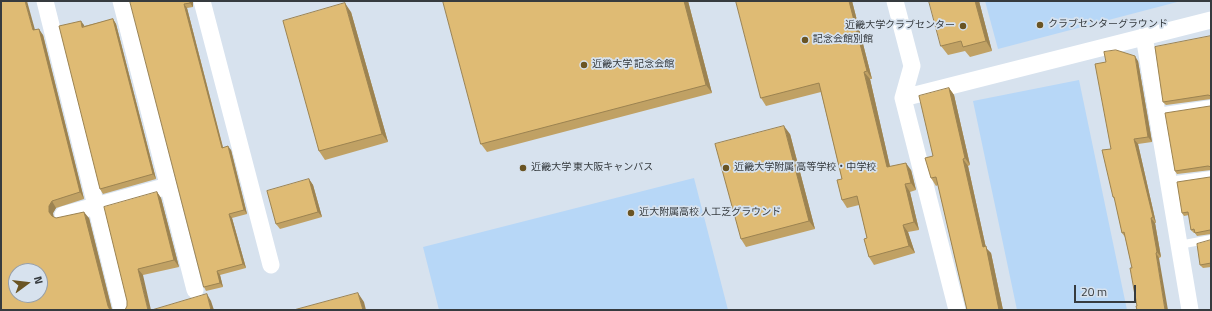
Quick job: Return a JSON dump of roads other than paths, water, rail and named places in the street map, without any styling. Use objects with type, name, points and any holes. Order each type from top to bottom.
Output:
[{"type":"street","points":[[45,1],[122,310]]},
{"type":"street","points":[[121,1],[195,290]]},
{"type":"street","points":[[202,1],[271,265]]},
{"type":"street","points":[[895,1],[912,66],[903,98],[957,310]]},
{"type":"street","points":[[903,98],[1211,20]]},
{"type":"street","points":[[1144,36],[1190,310]]},
{"type":"street","points":[[63,215],[168,186]]},
{"type":"lane","points":[[1157,112],[1211,104]]},
{"type":"lane","points":[[1168,181],[1211,175]]},
{"type":"lane","points":[[1179,245],[1211,239]]},
{"type":"place","name":"クラブセンターグラウンド","points":[[1040,25]]},
{"type":"place","name":"近畿大学クラブセンター","points":[[963,26]]},
{"type":"place","name":"記念会館別館","points":[[805,40]]},
{"type":"place","name":"近畿大学 記念会館","points":[[584,65]]},
{"type":"place","name":"近畿大学 東大阪キャンパス","points":[[523,168]]},
{"type":"place","name":"近畿大学附属 高等学校・中学校","points":[[726,168]]},
{"type":"place","name":"近大附属高校 人工芝グラウンド","points":[[631,213]]}]
